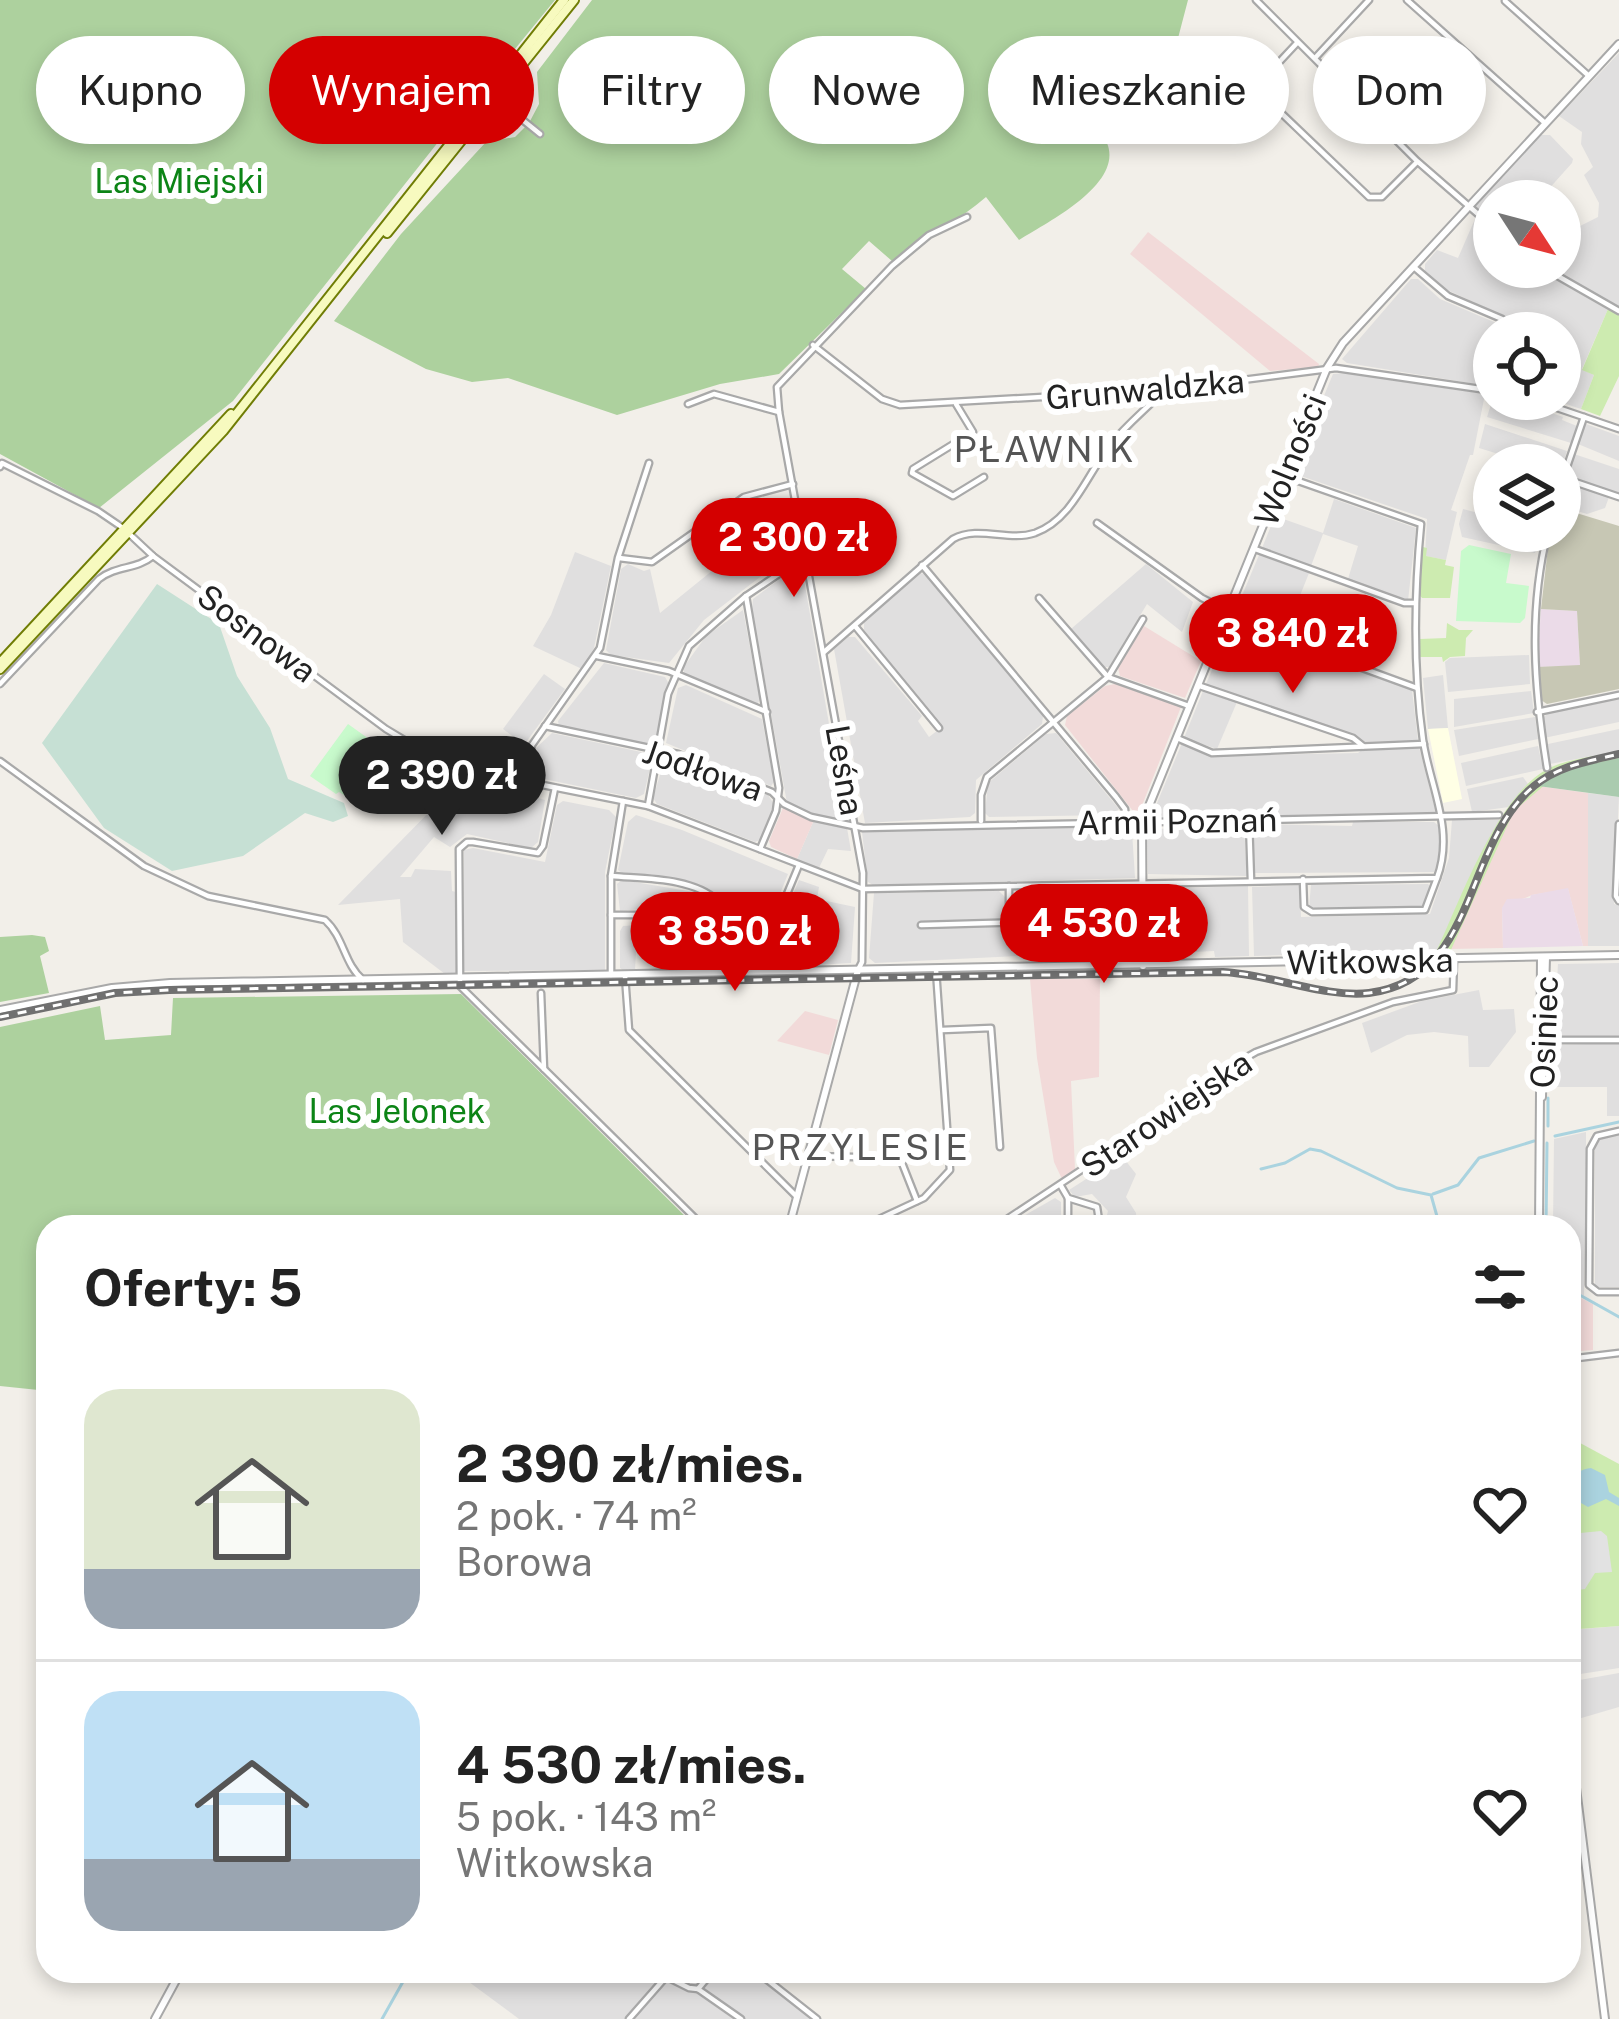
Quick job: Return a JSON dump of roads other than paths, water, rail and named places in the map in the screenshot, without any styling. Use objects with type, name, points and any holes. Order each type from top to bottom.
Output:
[{"type":"main road","points":[[534,40],[564,0]]},
{"type":"main road","points":[[534,47],[574,0]]},
{"type":"main road","points":[[0,666],[260,385],[454,144]]},
{"type":"street","points":[[1256,0],[1313,58]]},
{"type":"street","points":[[1335,36],[1369,0]]},
{"type":"street","points":[[1407,0],[1545,123]]},
{"type":"street","points":[[1505,1],[1589,76]]},
{"type":"street","points":[[1297,43],[1256,88],[1369,197],[1382,197],[1417,161]]},
{"type":"street","name":"Wolności","points":[[1143,966],[1142,823],[1327,368],[1343,343],[1619,44]]},
{"type":"street","points":[[534,129],[540,134]]},
{"type":"street","points":[[1400,144],[1473,211]]},
{"type":"street","points":[[813,345],[917,245],[968,217]]},
{"type":"street","points":[[1414,266],[1448,296],[1484,312]]},
{"type":"street","points":[[1579,288],[1619,311]]},
{"type":"street","name":"Leśna","points":[[792,1215],[862,962],[863,889],[855,826],[777,387],[813,345]]},
{"type":"street","name":"Grunwaldzka","points":[[813,345],[890,403],[956,404],[1165,390],[1327,368],[1473,388]]},
{"type":"street","points":[[824,652],[961,534],[1041,530],[1076,500],[1108,447],[1165,390]]},
{"type":"street","points":[[688,404],[714,394],[779,412]]},
{"type":"street","points":[[956,404],[973,432],[913,473],[953,496],[984,477]]},
{"type":"street","points":[[1581,416],[1619,429]]},
{"type":"street","points":[[1574,444],[1584,417]]},
{"type":"street","points":[[523,782],[529,751],[597,656],[618,558],[649,464]]},
{"type":"street","name":"Sosnowa","points":[[1,465],[98,511],[409,743],[467,770],[648,806],[863,889]]},
{"type":"street","points":[[1284,476],[1421,524],[1414,603],[1418,688],[1424,744],[1446,850],[1425,910],[1306,909],[1303,880]]},
{"type":"street","points":[[618,558],[652,562],[744,497],[793,484]]},
{"type":"street","points":[[1581,484],[1619,497]]},
{"type":"street","points":[[1097,523],[1227,614],[1418,688]]},
{"type":"street","points":[[1254,549],[1414,603]]},
{"type":"street","points":[[1545,552],[1533,629],[1546,768]]},
{"type":"street","points":[[648,806],[674,674],[704,629],[807,555]]},
{"type":"street","points":[[0,683],[99,579],[120,567],[137,567],[153,556]]},
{"type":"street","points":[[922,565],[1125,809],[1126,821]]},
{"type":"street","points":[[746,596],[779,797],[760,849]]},
{"type":"street","points":[[1039,598],[1108,676],[1189,706]]},
{"type":"street","points":[[980,824],[987,777],[1108,676],[1144,619]]},
{"type":"street","points":[[855,626],[939,728]]},
{"type":"street","points":[[597,656],[674,674],[766,712]]},
{"type":"street","points":[[1198,685],[1353,738],[1363,746]]},
{"type":"street","points":[[1538,712],[1619,695]]},
{"type":"street","name":"Jodłowa","points":[[545,726],[678,754],[779,797],[811,817],[855,826]]},
{"type":"street","points":[[1177,738],[1212,753],[1424,744]]},
{"type":"street","points":[[0,761],[144,866],[208,896],[325,920],[336,930],[352,971],[363,980]]},
{"type":"street","points":[[554,788],[538,853],[473,842],[459,849],[463,989],[692,1215]]},
{"type":"street","points":[[611,976],[611,875],[623,801]]},
{"type":"street","name":"Armii Poznań","points":[[855,826],[1499,815]]},
{"type":"street","points":[[1249,821],[1252,881]]},
{"type":"street","points":[[1619,824],[1619,902]]},
{"type":"street","points":[[611,915],[647,915],[675,925],[774,922],[799,865]]},
{"type":"street","points":[[611,875],[707,893],[718,901],[719,925]]},
{"type":"street","points":[[863,889],[1437,878]]},
{"type":"street","points":[[1009,886],[1010,922]]},
{"type":"street","points":[[921,925],[1027,922]]},
{"type":"street","name":"Witkowska","points":[[0,1010],[128,986],[1619,956]]},
{"type":"street","name":"Osiniec","points":[[1539,1215],[1544,957]]},
{"type":"street","name":"Starowiejska","points":[[1014,1215],[1169,1112],[1208,1080],[1256,1052],[1374,1008],[1454,990],[1454,958]]},
{"type":"street","points":[[887,1215],[917,1201],[942,1181],[950,1165],[936,969]]},
{"type":"street","points":[[625,976],[628,1030],[797,1197]]},
{"type":"street","points":[[542,993],[544,1069]]},
{"type":"street","points":[[940,1030],[991,1028],[1000,1147]]},
{"type":"street","points":[[1557,1040],[1619,1040]]},
{"type":"street","points":[[1619,1131],[1597,1136],[1590,1149],[1589,1285],[1598,1292],[1619,1292]]},
{"type":"street","points":[[807,1156],[898,1157],[917,1201]]},
{"type":"street","points":[[1061,1186],[1068,1198],[1068,1215]]},
{"type":"street","points":[[1068,1198],[1096,1207],[1098,1215]]},
{"type":"street","points":[[1581,1358],[1619,1353]]},
{"type":"street","points":[[1581,1828],[1605,2019]]},
{"type":"street","points":[[155,2019],[174,1983]]},
{"type":"street","points":[[629,2019],[661,1983]]},
{"type":"street","points":[[680,1983],[698,1989],[741,2019]]},
{"type":"street","points":[[698,1989],[703,1983]]},
{"type":"street","points":[[772,1983],[818,2019]]},
{"type":"water","points":[[1591,1468],[1605,1475],[1619,1506],[1606,1499],[1588,1507],[1581,1503],[1581,1472]]},
{"type":"waterway","points":[[1548,1098],[1548,1126]]},
{"type":"waterway","points":[[1555,1136],[1619,1122]]},
{"type":"waterway","points":[[1433,1194],[1458,1185],[1479,1158],[1534,1141]]},
{"type":"waterway","points":[[1546,1215],[1547,1143]]},
{"type":"waterway","points":[[1261,1169],[1310,1149],[1321,1151],[1397,1188],[1431,1195],[1437,1215]]},
{"type":"waterway","points":[[1581,1296],[1619,1317]]},
{"type":"waterway","points":[[382,2019],[402,1983]]},
{"type":"railway","points":[[0,1017],[115,993],[169,990],[1223,972],[1334,992],[1369,993],[1405,983],[1431,963],[1451,937],[1493,841],[1534,786],[1564,769],[1619,754]]},
{"type":"district","name":"PŁAWNIK","points":[[1045,449]]},
{"type":"district","name":"PRZYLESIE","points":[[861,1147]]},
{"type":"park label","name":"Las Miejski","points":[[179,181]]},
{"type":"park label","name":"Las Jelonek","points":[[397,1111]]}]
